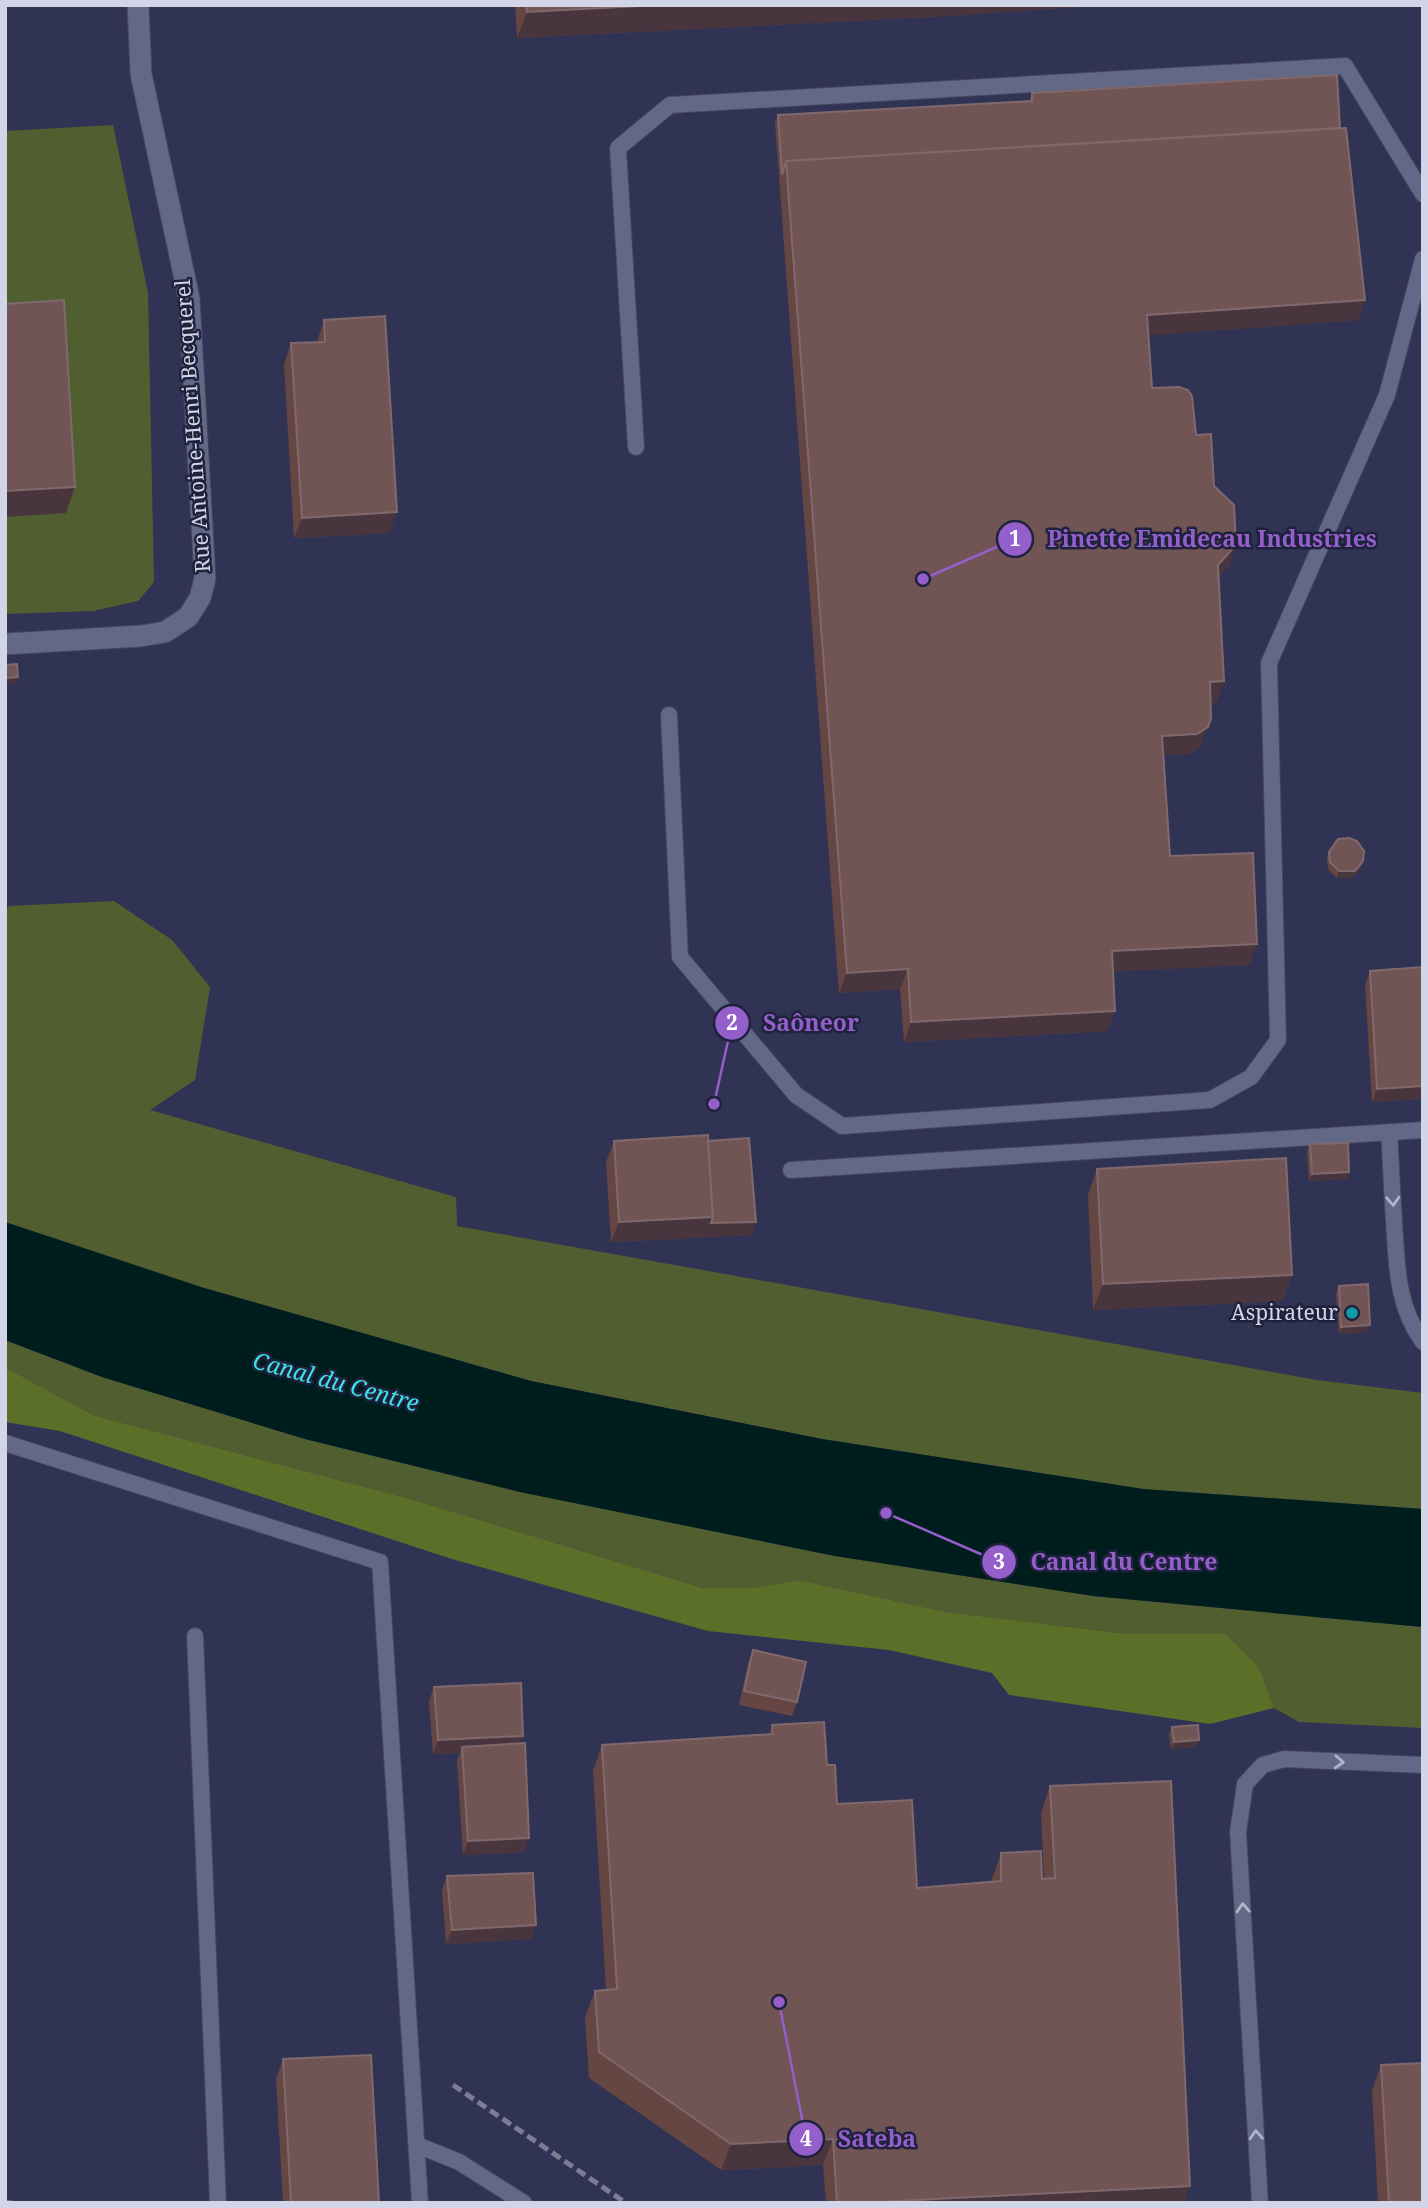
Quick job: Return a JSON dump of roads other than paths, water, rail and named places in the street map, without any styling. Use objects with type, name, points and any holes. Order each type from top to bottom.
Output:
[{"type":"street","name":"Rue Antoine-Henri Becquerel","points":[[5,644],[141,636],[165,632],[188,617],[200,598],[205,579],[189,298],[141,75],[138,5]]},
{"type":"lane","points":[[636,447],[618,148],[670,105],[1345,66],[1423,194]]},
{"type":"lane","points":[[669,716],[680,957],[796,1095],[842,1126],[1210,1100],[1251,1077],[1278,1040],[1269,663],[1387,396],[1423,259]]},
{"type":"lane","points":[[791,1170],[1423,1130]]},
{"type":"lane","points":[[1389,1132],[1397,1279],[1403,1305],[1414,1330],[1423,1342]]},
{"type":"lane","points":[[5,1443],[380,1562],[420,2203]]},
{"type":"lane","points":[[195,1636],[218,2203]]},
{"type":"lane","points":[[1260,2203],[1238,1832],[1245,1784],[1263,1765],[1284,1759],[1423,1765]]},
{"type":"lane","points":[[417,2145],[459,2162],[524,2203]]},
{"type":"water","points":[[5,1222],[204,1288],[531,1381],[822,1439],[1143,1489],[1423,1509],[1423,1627],[1093,1596],[835,1556],[520,1492],[305,1439],[102,1377],[5,1340]]},
{"type":"railway","points":[[453,2085],[626,2203]]},
{"type":"place","name":"Pinette Emidecau Industries","points":[[923,579]]},
{"type":"place","name":"Saôneor","points":[[714,1104]]},
{"type":"place","name":"Aspirateur","points":[[1352,1313]]},
{"type":"place","name":"Canal du Centre","points":[[886,1513]]},
{"type":"place","name":"Sateba","points":[[779,2002]]}]
